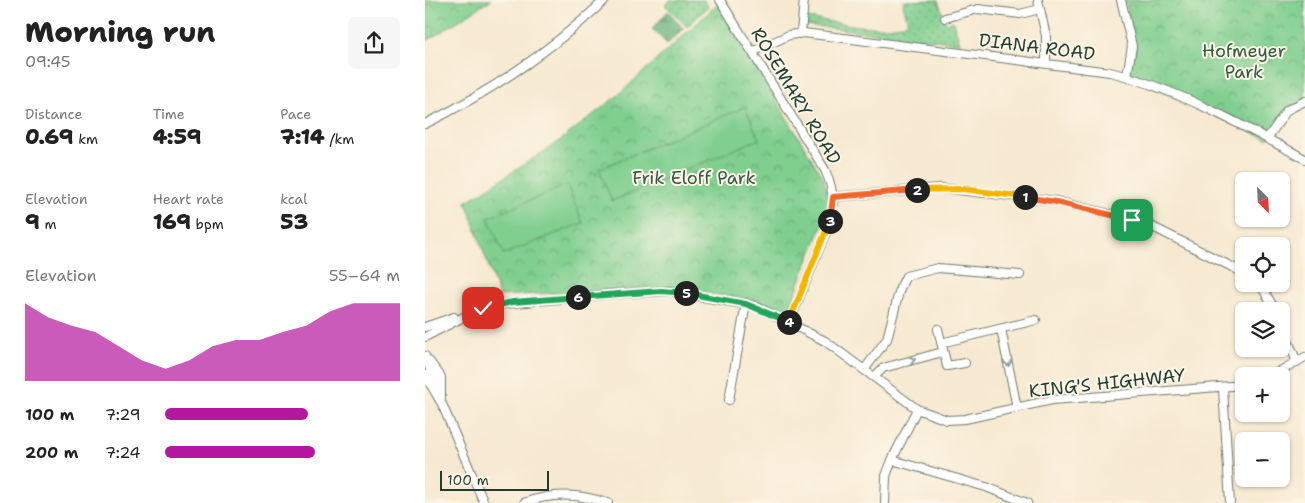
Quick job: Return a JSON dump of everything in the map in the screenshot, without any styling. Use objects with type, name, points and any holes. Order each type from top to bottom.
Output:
[{"type":"street","points":[[425,124],[472,100],[563,38],[605,0]]},
{"type":"street","name":"ROSEMARY ROAD","points":[[720,0],[825,170],[833,197],[832,217],[789,323]]},
{"type":"street","points":[[801,33],[804,0]]},
{"type":"street","points":[[1038,0],[1046,36],[1046,64]]},
{"type":"street","points":[[1121,0],[1132,46],[1127,76]]},
{"type":"street","points":[[945,18],[977,9],[1020,14],[1040,9]]},
{"type":"street","name":"DIANA ROAD","points":[[752,52],[789,35],[801,33],[1127,76],[1175,94],[1305,159]]},
{"type":"street","points":[[1267,139],[1287,110],[1305,101]]},
{"type":"street","points":[[833,197],[940,188],[1056,202],[1143,222],[1235,268]]},
{"type":"street","points":[[864,370],[887,339],[900,288],[906,276],[939,268],[1020,275]]},
{"type":"street","name":"KING'S HIGHWAY","points":[[425,337],[483,308],[513,302],[661,291],[746,304],[789,323],[825,341],[917,409],[935,418],[955,420],[1052,400],[1235,386]]},
{"type":"street","points":[[729,400],[746,304]]},
{"type":"street","name":"KING'S HIGHWAY","points":[[425,326],[471,313]]},
{"type":"street","points":[[941,343],[1036,320]]},
{"type":"street","points":[[938,329],[947,366],[965,363]]},
{"type":"street","points":[[1001,329],[1017,408]]},
{"type":"street","points":[[1290,345],[1297,362]]},
{"type":"street","points":[[874,377],[883,368],[943,352]]},
{"type":"street","points":[[425,357],[484,503]]},
{"type":"street","points":[[1288,367],[1305,357]]},
{"type":"street","points":[[425,375],[441,400]]},
{"type":"street","points":[[1223,388],[1230,503]]},
{"type":"street","points":[[885,503],[886,476],[917,409]]},
{"type":"street","points":[[892,460],[986,487],[1027,503]]},
{"type":"street","points":[[524,503],[541,498],[564,495],[588,497],[608,503]]},
{"type":"green space","points":[[425,0],[491,0],[425,42]]},
{"type":"green space","points":[[670,0],[704,0],[708,7],[687,27],[665,5]]},
{"type":"green space","points":[[938,0],[946,23],[953,21],[960,43],[805,25],[806,18],[858,26],[896,26],[908,23],[903,4],[904,1]]},
{"type":"green space","name":"Hofmeyer Park","points":[[1125,0],[1305,0],[1305,103],[1292,107],[1267,139],[1127,76],[1136,49]]},
{"type":"green space","name":"Frik Eloff Park","points":[[718,4],[824,179],[829,208],[786,317],[751,300],[667,287],[499,296],[466,202],[557,143],[617,96]]},
{"type":"green space","points":[[668,11],[684,29],[667,44],[652,29]]},
{"type":"green space","points":[[745,107],[759,139],[612,201],[599,169]]},
{"type":"green space","points":[[567,185],[583,223],[504,254],[488,218]]},
{"type":"route","points":[[483,308],[513,302],[669,291],[736,301],[755,306],[789,323],[832,217],[833,197],[940,188],[962,189],[1056,202],[1132,220]]}]
